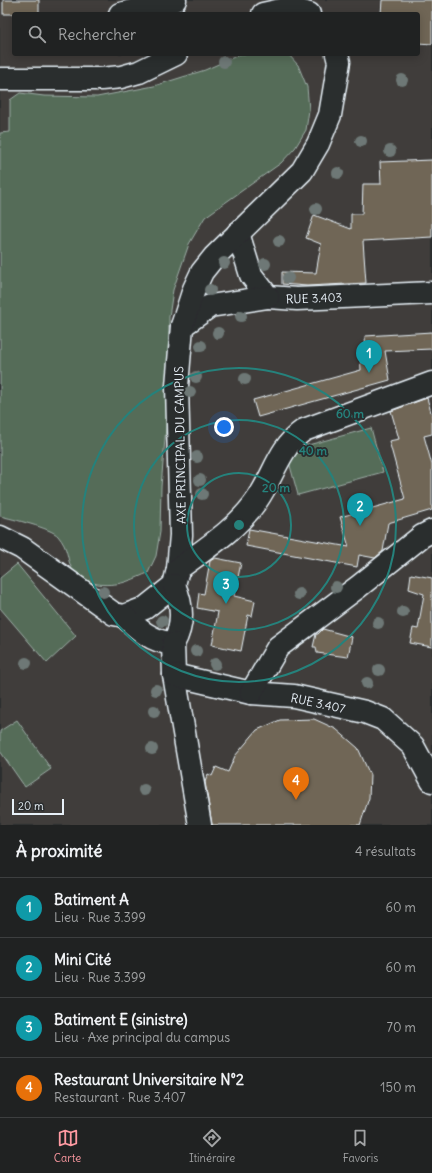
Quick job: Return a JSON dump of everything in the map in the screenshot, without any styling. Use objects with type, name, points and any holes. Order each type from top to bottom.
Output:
[{"type":"street","points":[[128,12],[175,0]]},
{"type":"street","points":[[274,12],[296,8]]},
{"type":"street","points":[[0,78],[101,79],[122,77],[139,72],[172,56]]},
{"type":"street","name":"AXE PRINCIPAL DU CAMPUS","points":[[176,577],[181,535],[177,386],[182,326],[194,289],[202,272],[214,256],[302,170],[318,144],[330,115],[339,62],[338,56]]},
{"type":"street","name":"RUE 3.403","points":[[238,233],[251,275],[268,296],[297,299],[432,293]]},
{"type":"street","points":[[182,326],[210,306],[268,296]]},
{"type":"street","points":[[124,616],[145,608],[176,577],[245,514],[257,500],[283,451],[293,437],[304,430],[432,383]]},
{"type":"street","points":[[251,693],[278,647],[358,587],[422,536],[432,531]]},
{"type":"street","points":[[0,537],[22,548],[114,614],[124,616],[140,631],[153,639],[173,644]]},
{"type":"street","points":[[176,577],[182,621],[180,632],[173,644],[174,675],[200,825]]},
{"type":"street","name":"RUE 3.407","points":[[174,675],[251,693],[294,696],[365,712],[383,719],[413,746],[432,780]]},
{"type":"shaded area","points":[[0,0],[432,0],[432,825],[0,825]]},
{"type":"green space","points":[[236,56],[290,56],[298,65],[307,87],[309,110],[306,130],[295,148],[281,163],[205,217],[189,244],[173,290],[169,317],[168,402],[161,487],[160,532],[156,556],[148,573],[122,583],[106,585],[98,584],[82,579],[76,575],[70,565],[66,549],[62,541],[54,533],[31,524],[0,516],[0,133],[10,132],[10,100],[20,93],[44,96],[97,97],[154,86],[205,70]]},
{"type":"green space","points":[[371,428],[383,472],[298,495],[286,451]]},
{"type":"green space","points":[[17,564],[76,636],[47,663],[0,608],[0,578]]},
{"type":"green space","points":[[17,720],[51,769],[25,787],[0,751],[0,731]]},
{"type":"building","points":[[3,0],[39,0],[39,12],[12,12],[12,14],[3,14]]},
{"type":"building","points":[[382,0],[432,0],[432,44],[420,43],[420,12],[381,12]]},
{"type":"building","points":[[432,160],[432,237],[363,241],[366,283],[307,286],[282,284],[282,272],[316,273],[321,244],[306,238],[314,215],[351,229],[351,214],[362,214],[363,184],[381,184],[380,162]]},
{"type":"building","points":[[432,332],[432,349],[385,351],[390,380],[258,417],[253,400],[361,370],[360,353],[366,353],[365,336]]},
{"type":"building","points":[[427,398],[432,416],[432,434],[424,436],[432,465],[432,510],[388,523],[383,551],[375,558],[359,555],[357,567],[246,546],[249,529],[349,547],[340,517],[405,499],[389,441],[399,439],[391,411]]},
{"type":"building","points":[[215,558],[241,563],[234,596],[255,601],[252,616],[248,615],[241,651],[212,645],[218,612],[197,608],[199,593],[204,594],[210,561]]},
{"type":"building","points":[[411,574],[432,578],[432,647],[410,643],[413,628],[418,629],[424,594],[409,589]]},
{"type":"building","points":[[323,629],[352,637],[348,657],[317,653],[316,647],[313,647],[316,634]]},
{"type":"building","points":[[314,719],[336,729],[358,748],[370,775],[369,798],[360,825],[212,825],[205,782],[208,774],[212,776],[216,767],[228,772],[235,756],[257,730],[280,720]]},
{"type":"place","name":"Batiment A","points":[[369,373]]},
{"type":"place","name":"Mini Cité","points":[[360,526]]},
{"type":"place","name":"Batiment E (sinistre)","points":[[226,604]]},
{"type":"place","name":"Restaurant Universitaire N°2","points":[[296,800]]}]
